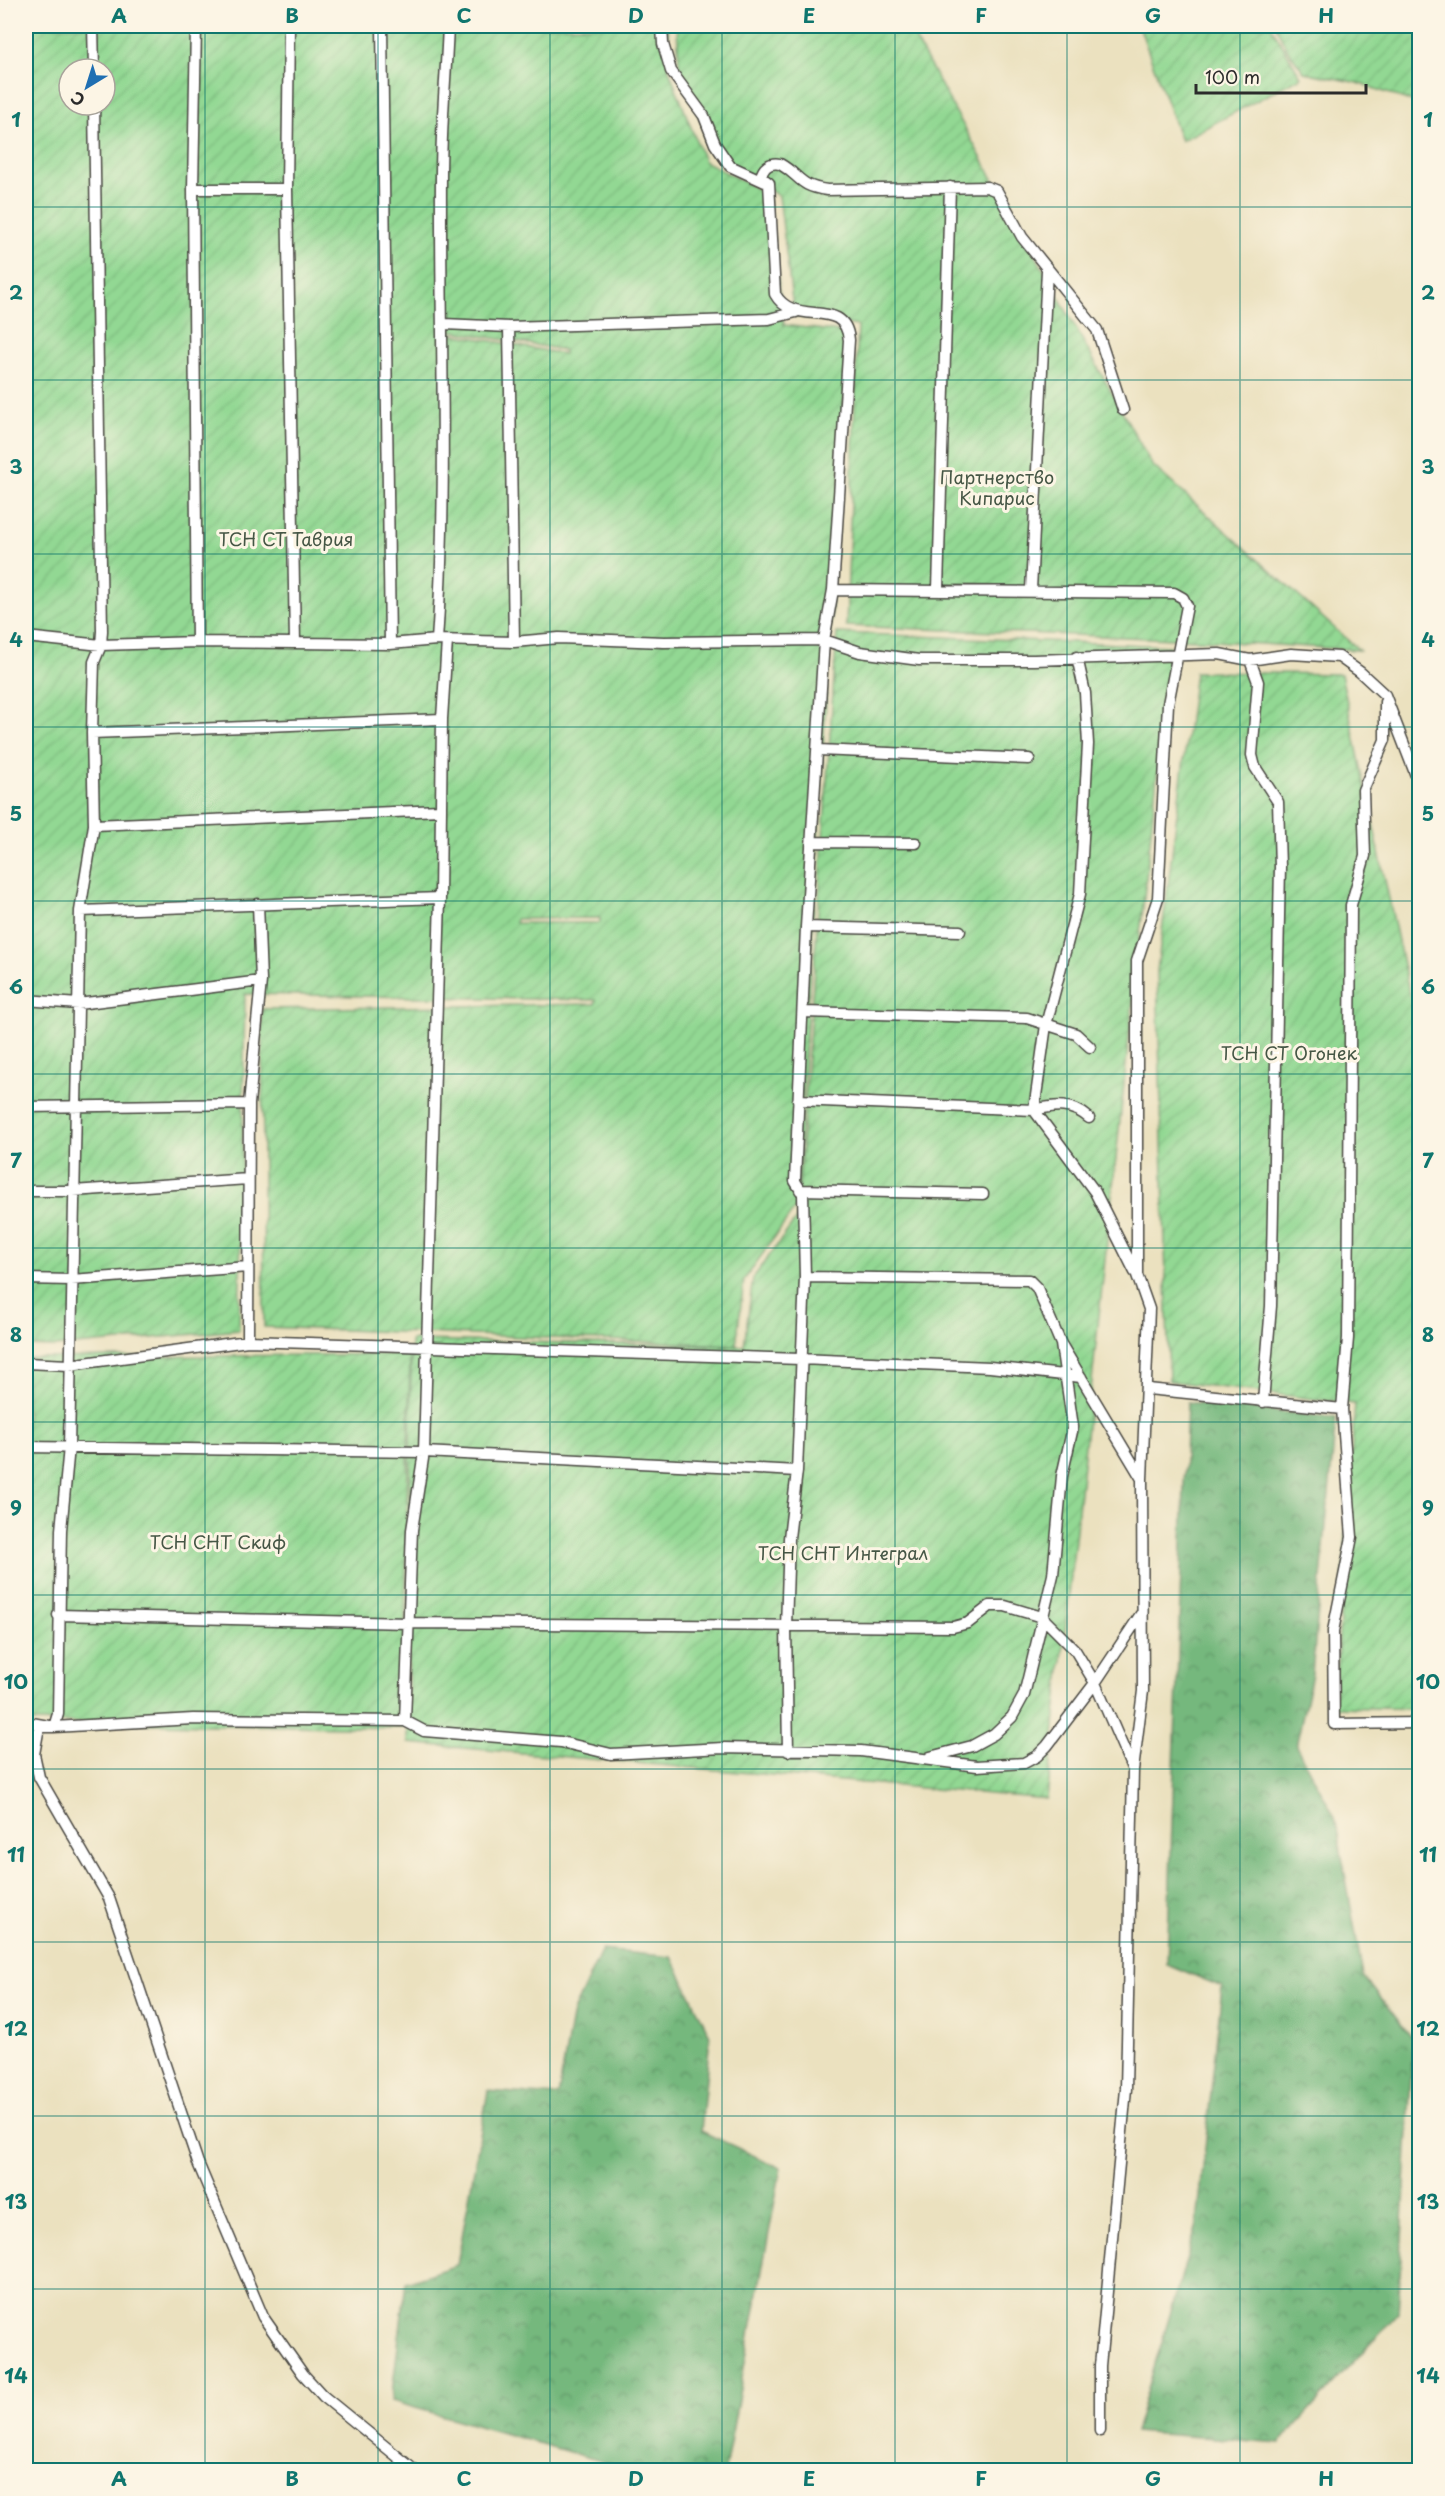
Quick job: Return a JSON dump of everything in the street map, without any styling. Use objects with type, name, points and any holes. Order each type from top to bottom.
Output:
[{"type":"street","points":[[93,26],[94,57]]},
{"type":"street","points":[[196,26],[193,189],[197,642]]},
{"type":"street","points":[[289,26],[287,189],[294,643]]},
{"type":"street","points":[[382,26],[390,644]]},
{"type":"street","points":[[405,1721],[412,1530],[424,1452],[440,898],[440,810],[443,760],[441,585],[444,324],[441,174],[448,26]]},
{"type":"street","points":[[662,26],[663,44],[671,71],[704,116],[715,144],[730,166],[769,183]]},
{"type":"street","points":[[54,1726],[58,1714],[61,1530],[69,1447],[80,911],[94,825],[92,732],[94,662],[102,645],[94,117]]},
{"type":"street","points":[[796,312],[780,303],[776,294],[769,183],[761,177],[767,166],[775,163],[784,166],[804,184],[827,190],[987,187],[997,191],[1022,237],[1097,330],[1123,410]]},
{"type":"street","points":[[938,589],[950,187]]},
{"type":"street","points":[[193,189],[287,189]]},
{"type":"street","points":[[1031,590],[1047,270]]},
{"type":"street","points":[[444,324],[509,327],[769,319],[796,312],[834,316],[846,326],[848,333],[833,590],[824,640],[798,1100],[795,1181],[802,1194],[805,1277],[797,1471],[789,1538],[786,1627],[788,1751]]},
{"type":"street","points":[[509,327],[514,642]]},
{"type":"street","points":[[833,590],[1031,590],[1179,594],[1187,606],[1168,704],[1158,898],[1137,961],[1137,1275]]},
{"type":"street","points":[[26,638],[102,645],[197,642],[390,644],[442,640],[514,642],[559,638],[664,642],[824,640],[861,652],[919,660],[1034,660],[1219,654],[1250,660],[1291,654],[1339,657],[1360,672],[1385,696],[1419,786]]},
{"type":"street","points":[[1077,657],[1085,693],[1088,744],[1080,894],[1046,1025],[1034,1110],[1095,1192],[1137,1275],[1149,1309],[1148,1389],[1142,1479],[1143,1691],[1133,1770],[1126,2089],[1100,2366],[1100,2431]]},
{"type":"street","points":[[1250,660],[1258,682],[1252,755],[1255,767],[1278,802],[1280,867],[1270,1306],[1263,1402]]},
{"type":"street","points":[[1385,696],[1385,740],[1363,790],[1365,856],[1350,904],[1348,1338],[1342,1409],[1352,1536],[1333,1632],[1334,1724],[1419,1723]]},
{"type":"street","points":[[92,732],[441,719]]},
{"type":"street","points":[[818,750],[1029,759]]},
{"type":"street","points":[[94,825],[440,810]]},
{"type":"street","points":[[812,842],[916,843]]},
{"type":"street","points":[[80,911],[440,898]]},
{"type":"street","points":[[248,1341],[249,1104],[261,981],[258,904]]},
{"type":"street","points":[[807,927],[960,931]]},
{"type":"street","points":[[26,1000],[78,1004],[261,981]]},
{"type":"street","points":[[802,1012],[1027,1018],[1076,1034],[1090,1047]]},
{"type":"street","points":[[798,1100],[1034,1110],[1055,1106],[1077,1107],[1089,1118]]},
{"type":"street","points":[[26,1107],[249,1104]]},
{"type":"street","points":[[26,1191],[74,1191],[248,1179]]},
{"type":"street","points":[[800,1190],[982,1194]]},
{"type":"street","points":[[26,1279],[71,1280],[248,1267]]},
{"type":"street","points":[[805,1277],[1024,1279],[1037,1288],[1061,1344],[1142,1479]]},
{"type":"street","points":[[26,1363],[69,1365],[248,1341],[990,1367],[1081,1377]]},
{"type":"street","points":[[924,1759],[972,1746],[994,1734],[1012,1717],[1024,1695],[1053,1575],[1062,1476],[1073,1427],[1061,1344]]},
{"type":"street","points":[[1148,1389],[1342,1409]]},
{"type":"street","points":[[26,1447],[424,1452],[797,1471]]},
{"type":"street","points":[[58,1615],[408,1623],[953,1627],[968,1623],[990,1606],[1005,1606],[1042,1617],[1075,1650],[1095,1683],[1133,1770]]},
{"type":"street","points":[[414,2470],[323,2396],[303,2374],[263,2317],[198,2163],[109,1898],[39,1777],[34,1754],[39,1727],[193,1719],[405,1721],[424,1731],[561,1742],[611,1754],[723,1748],[861,1751],[977,1766],[1024,1763],[1037,1756],[1047,1746],[1095,1683],[1141,1614]]},
{"type":"street","points":[[26,1722],[54,1726]]},
{"type":"green space","name":"ТСН СТ Таврия","points":[[26,26],[668,26],[669,70],[704,161],[767,194],[784,325],[848,333],[796,1207],[744,1280],[736,1345],[264,1327],[262,1009],[595,1004],[596,1000],[245,994],[239,1330],[54,1347],[26,1346]],"holes":[[[447,330],[564,350],[564,354],[447,333]],[[600,918],[600,923],[515,923],[516,919]]]},
{"type":"green space","name":"Партнерство Кипарис","points":[[677,26],[908,26],[1152,465],[1359,650],[1198,640],[846,626],[858,326],[794,316],[779,196],[715,156],[679,65]]},
{"type":"green space","points":[[1139,26],[1271,26],[1301,77],[1181,141]]},
{"type":"green space","points":[[1276,26],[1419,26],[1419,104],[1358,83],[1304,72],[1287,49]]},
{"type":"green space","name":"ТСН СНТ Интеграл","points":[[837,633],[1171,646],[1047,1799],[408,1743],[411,1340],[744,1346],[753,1278],[797,1218]]},
{"type":"green space","name":"ТСН СТ Огонек","points":[[1195,672],[1341,674],[1419,1039],[1419,1709],[1334,1707],[1355,1404],[1169,1381],[1157,971]]},
{"type":"green space","name":"ТСН СНТ Скиф","points":[[410,1354],[403,1728],[26,1722],[26,1358]]},
{"type":"green space","points":[[1187,1402],[1336,1418],[1312,1674],[1296,1746],[1335,1817],[1363,1976],[1413,2039],[1398,2313],[1280,2443],[1135,2432],[1197,2224],[1222,1987],[1167,1964]]},
{"type":"green space","points":[[602,1950],[672,1957],[710,2036],[701,2131],[781,2168],[725,2470],[632,2470],[391,2401],[406,2282],[457,2265],[488,2091],[558,2096],[573,2011]]}]
